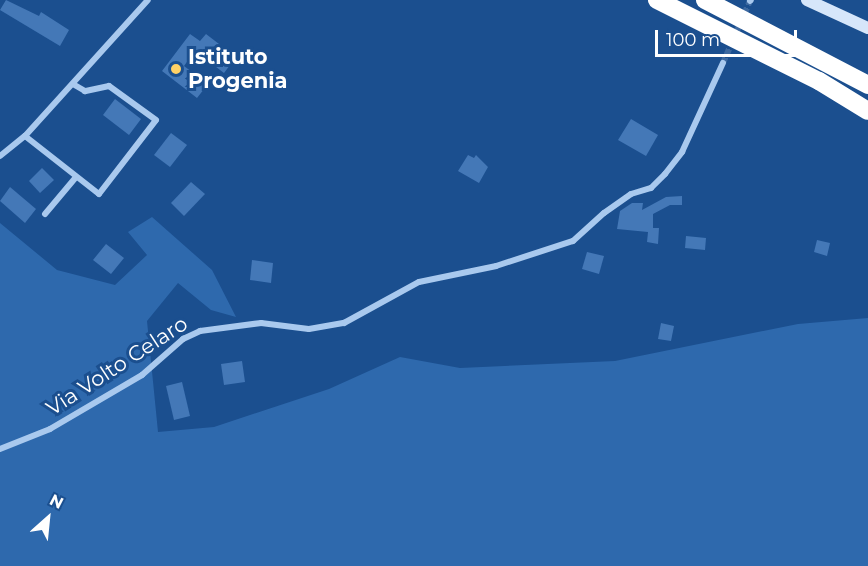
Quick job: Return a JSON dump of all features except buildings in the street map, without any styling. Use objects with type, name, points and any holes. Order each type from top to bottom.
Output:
[{"type":"highway","points":[[657,0],[819,81],[868,111]]},
{"type":"highway","points":[[705,0],[868,85]]},
{"type":"main road","points":[[807,0],[868,28]]},
{"type":"street","points":[[0,156],[25,136],[148,0]]},
{"type":"street","name":"Via Volto Celaro","points":[[0,449],[50,429],[142,375],[183,339],[200,331],[261,323],[309,329],[344,322],[420,282],[496,266],[573,241],[604,213],[632,194],[651,188],[665,174],[682,152],[723,63]]},
{"type":"street","points":[[25,136],[99,194],[156,120],[109,86],[85,91],[73,84]]},
{"type":"street","points":[[45,214],[76,177]]},
{"type":"shaded area","points":[[152,217],[212,270],[236,317],[211,310],[178,283],[147,321],[158,432],[214,427],[329,389],[400,357],[460,368],[615,361],[798,324],[868,318],[868,566],[0,566],[0,223],[57,270],[115,285],[147,255],[128,232]]},
{"type":"tunnel","points":[[723,63],[750,1]]},
{"type":"place","name":"Istituto Progenia","points":[[176,69]]}]
